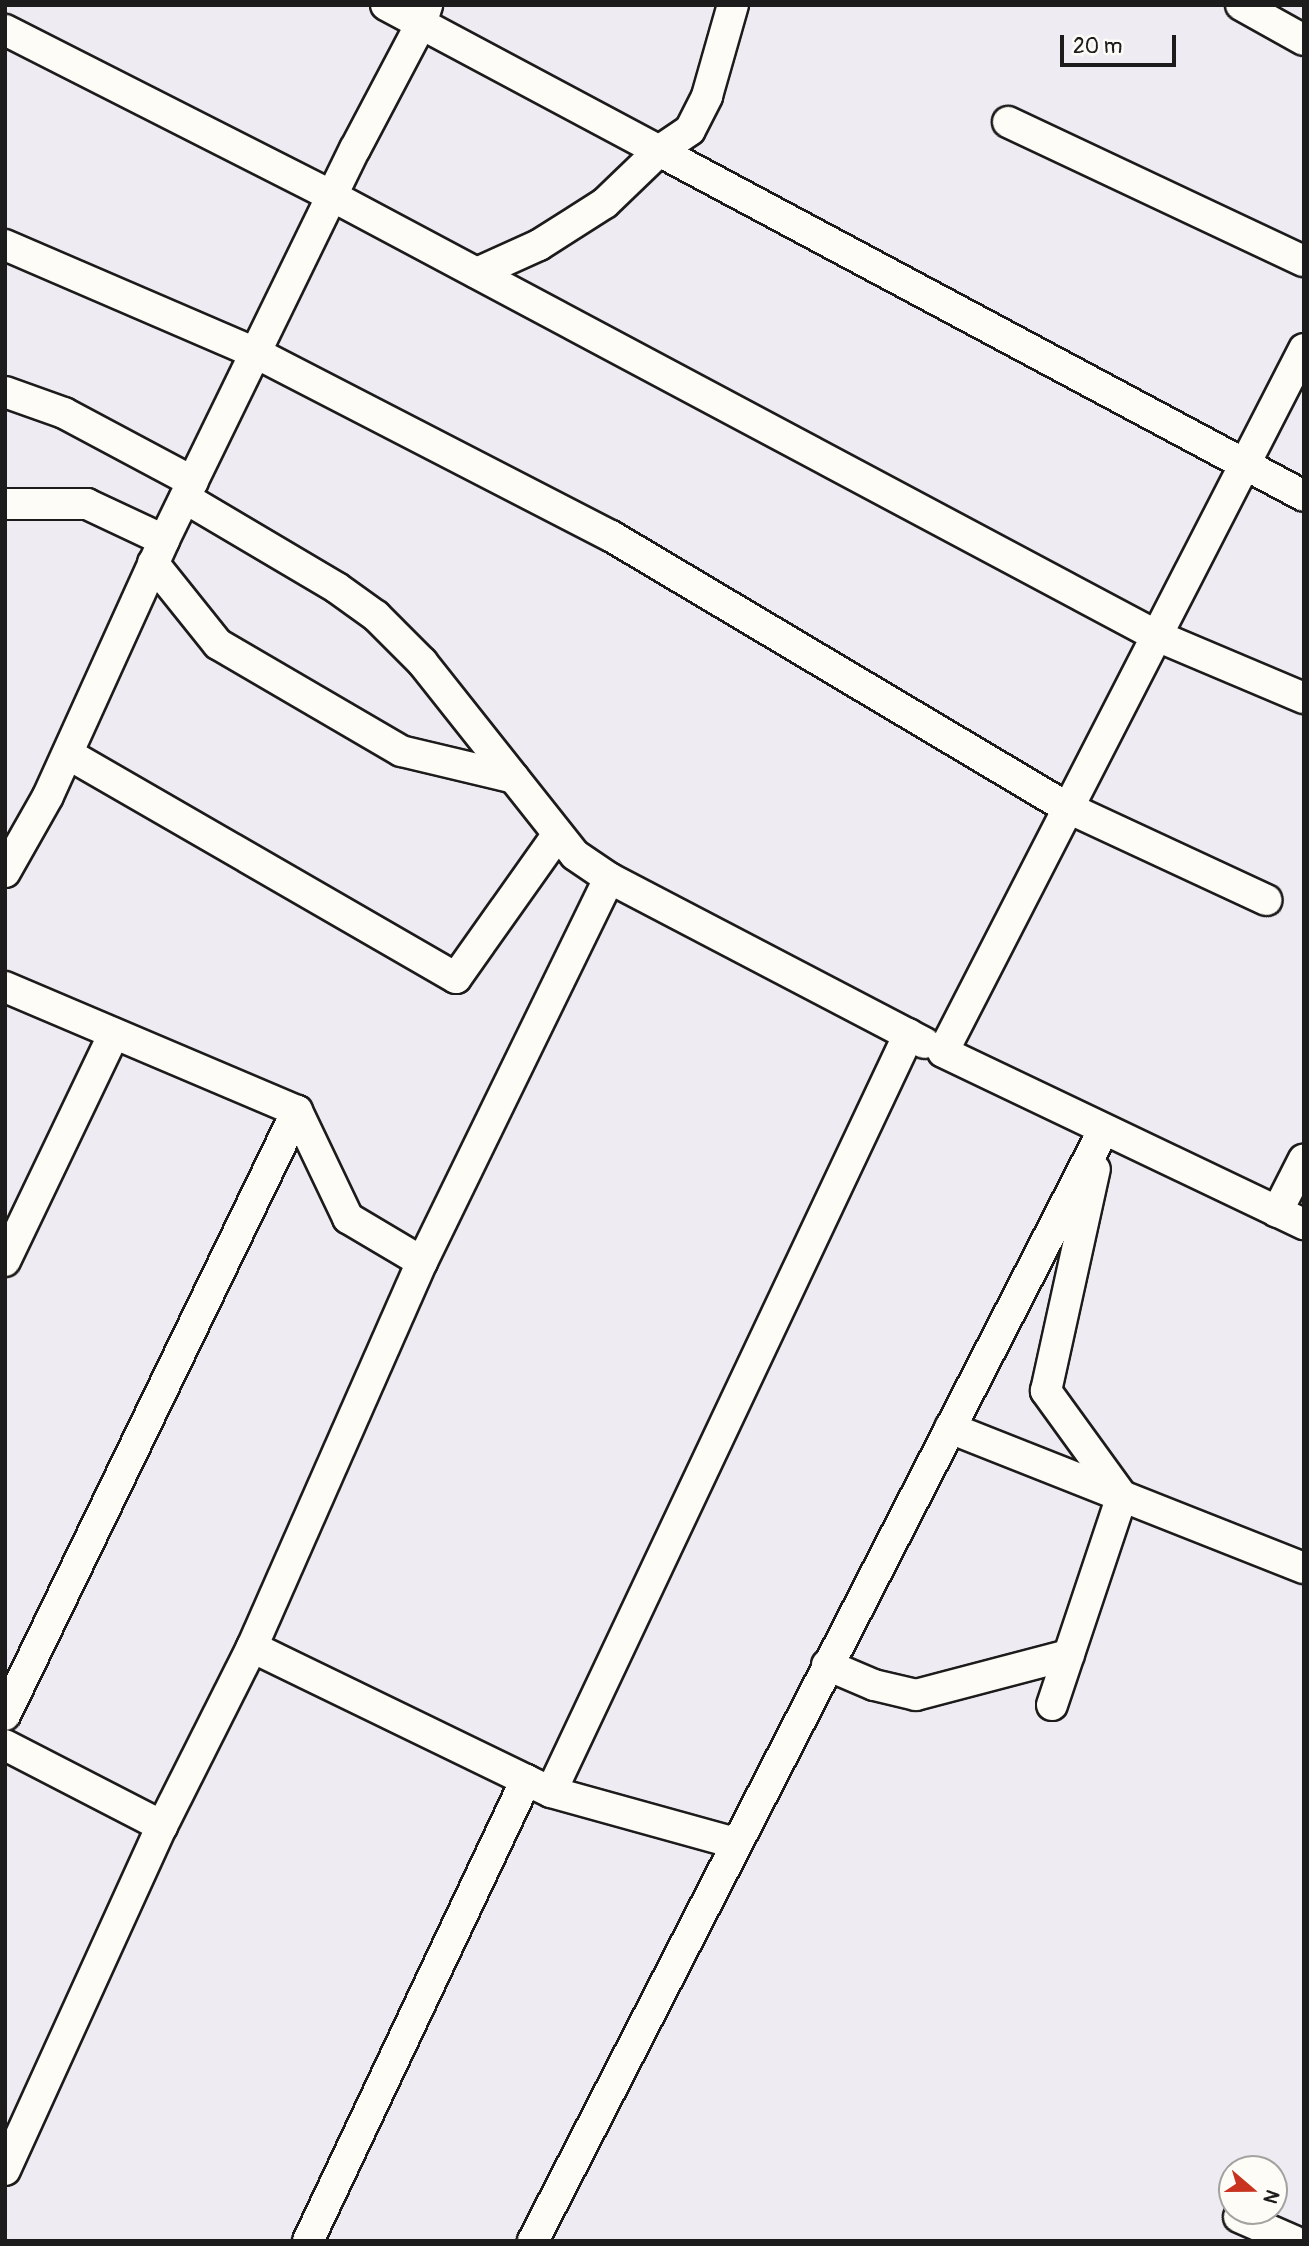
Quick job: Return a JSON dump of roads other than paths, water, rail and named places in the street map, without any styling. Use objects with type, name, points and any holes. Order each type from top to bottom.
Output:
[{"type":"street","points":[[386,5],[424,15],[659,151],[1243,466],[1304,496]]},
{"type":"street","points":[[477,273],[539,245],[605,203],[659,151],[690,130],[707,96],[733,5]]},
{"type":"street","points":[[1241,5],[1304,40]]},
{"type":"street","points":[[5,872],[48,796],[158,552],[424,15]]},
{"type":"street","points":[[5,30],[332,196],[1157,635],[1304,698]]},
{"type":"street","points":[[1008,122],[1304,261]]},
{"type":"street","points":[[5,245],[256,354],[611,536],[1066,807],[1266,900]]},
{"type":"street","points":[[943,1052],[1066,807],[1304,349]]},
{"type":"street","points":[[5,392],[64,413],[189,490],[376,616],[422,662],[575,855],[609,878],[943,1052],[1103,1131],[1304,1224]]},
{"type":"street","points":[[5,504],[87,505],[158,552],[218,644],[401,751],[514,778]]},
{"type":"street","points":[[68,754],[456,978],[558,834]]},
{"type":"street","points":[[5,2170],[162,1826],[252,1647],[422,1262],[609,878]]},
{"type":"street","points":[[5,987],[297,1111],[348,1217],[422,1262]]},
{"type":"street","points":[[5,1261],[114,1034]]},
{"type":"street","points":[[308,2241],[538,1786],[909,1034]]},
{"type":"street","points":[[5,1715],[297,1111]]},
{"type":"street","points":[[533,2241],[1103,1131]]},
{"type":"street","points":[[1103,1131],[1046,1391],[1122,1496]]},
{"type":"street","points":[[1277,1212],[1304,1159]]},
{"type":"street","points":[[950,1428],[1304,1568]]},
{"type":"street","points":[[1052,1705],[1122,1496]]},
{"type":"street","points":[[252,1647],[538,1786],[736,1843]]},
{"type":"street","points":[[827,1665],[874,1685],[916,1695],[1069,1655]]},
{"type":"street","points":[[5,1745],[162,1826]]},
{"type":"street","points":[[1257,2225],[1294,2241]]}]
